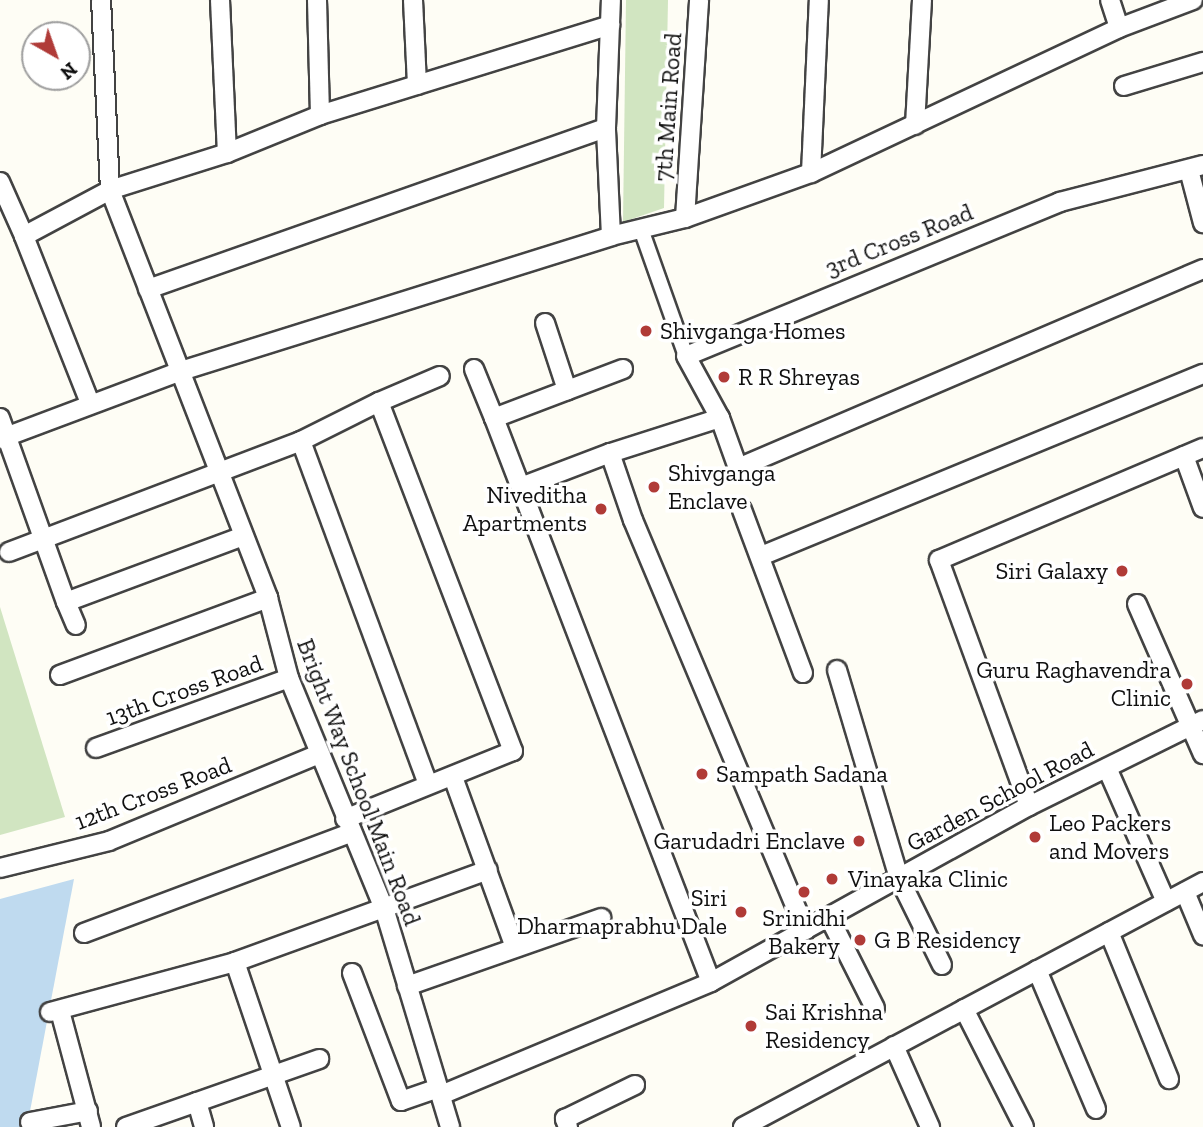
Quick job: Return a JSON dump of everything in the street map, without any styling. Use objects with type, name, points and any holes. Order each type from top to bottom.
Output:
[{"type":"street","name":"Bright Way School Main Road","points":[[101,0],[110,190],[178,372],[268,598],[289,678],[384,908],[450,1127]]},
{"type":"street","points":[[220,0],[228,153]]},
{"type":"street","points":[[317,0],[320,114]]},
{"type":"street","points":[[413,0],[417,85]]},
{"type":"street","points":[[611,0],[606,128],[611,236]]},
{"type":"street","name":"7th Main Road","points":[[685,218],[699,0]]},
{"type":"street","points":[[811,173],[819,0]]},
{"type":"street","points":[[915,125],[922,0]]},
{"type":"street","points":[[1110,0],[1119,28]]},
{"type":"street","points":[[76,625],[2,431],[178,372],[611,236],[685,218],[811,173],[1119,28],[1193,0]]},
{"type":"street","points":[[24,236],[110,190],[228,153],[320,114],[610,24]]},
{"type":"street","points":[[1124,86],[1203,62]]},
{"type":"street","points":[[148,289],[606,128]]},
{"type":"street","points":[[1196,167],[1203,223]]},
{"type":"street","name":"3rd Cross Road","points":[[685,356],[1060,202],[1196,167]]},
{"type":"street","points":[[0,182],[90,403]]},
{"type":"street","points":[[641,229],[685,356],[720,418],[738,468],[1203,269]]},
{"type":"street","points":[[545,323],[567,390]]},
{"type":"street","points":[[474,369],[711,982]]},
{"type":"street","points":[[494,418],[623,369]]},
{"type":"street","points":[[761,556],[1203,374]]},
{"type":"street","points":[[9,552],[301,441],[379,402],[440,376]]},
{"type":"street","points":[[84,933],[348,826],[428,785],[513,751],[379,402]]},
{"type":"street","points":[[521,487],[610,453],[720,418]]},
{"type":"street","points":[[301,441],[428,785]]},
{"type":"street","points":[[1029,806],[939,560],[1203,448]]},
{"type":"street","points":[[610,453],[633,520],[805,930]]},
{"type":"street","points":[[1184,456],[1203,508]]},
{"type":"street","points":[[742,510],[803,673]]},
{"type":"street","points":[[66,601],[243,536]]},
{"type":"street","points":[[60,675],[268,598]]},
{"type":"street","points":[[1137,604],[1197,723],[1203,754]]},
{"type":"street","points":[[836,670],[899,878],[942,965]]},
{"type":"street","name":"13th Cross Road","points":[[96,748],[289,678]]},
{"type":"street","name":"Garden School Road","points":[[352,973],[401,1101],[440,1091],[711,982],[1029,806],[1197,723]]},
{"type":"street","name":"12th Cross Road","points":[[0,868],[110,841],[319,754]]},
{"type":"street","points":[[1107,768],[1166,902]]},
{"type":"street","points":[[453,777],[515,947]]},
{"type":"street","points":[[30,1122],[90,1119],[55,1011],[235,962],[488,870]]},
{"type":"street","points":[[743,1127],[1203,883]]},
{"type":"street","points":[[1185,892],[1203,935]]},
{"type":"street","points":[[829,917],[875,1008]]},
{"type":"street","points":[[407,986],[601,918]]},
{"type":"street","points":[[1108,932],[1169,1079]]},
{"type":"street","points":[[235,962],[291,1127]]},
{"type":"street","points":[[1037,970],[1096,1109]]},
{"type":"street","points":[[964,1009],[1024,1127]]},
{"type":"street","points":[[894,1046],[930,1127]]},
{"type":"street","points":[[126,1127],[319,1059]]},
{"type":"street","points":[[568,1127],[565,1119],[635,1085]]},
{"type":"street","points":[[197,1102],[204,1127]]},
{"type":"green space","points":[[626,0],[668,0],[664,208],[623,222]]},
{"type":"green space","points":[[0,607],[65,817],[0,835]]},
{"type":"water","points":[[74,879],[27,1127],[0,1127],[0,899]]},
{"type":"place","name":"Shivganga Homes","points":[[646,331]]},
{"type":"place","name":"R R Shreyas","points":[[724,377]]},
{"type":"place","name":"Shivganga Enclave","points":[[654,487]]},
{"type":"place","name":"Niveditha Apartments","points":[[601,509]]},
{"type":"place","name":"Siri Galaxy","points":[[1122,571]]},
{"type":"place","name":"Guru Raghavendra Clinic","points":[[1187,684]]},
{"type":"place","name":"Sampath Sadana","points":[[702,774]]},
{"type":"place","name":"Leo Packers and Movers","points":[[1035,837]]},
{"type":"place","name":"Garudadri Enclave","points":[[859,841]]},
{"type":"place","name":"Vinayaka Clinic","points":[[832,879]]},
{"type":"place","name":"Srinidhi Bakery","points":[[804,892]]},
{"type":"place","name":"Siri Dharmaprabhu Dale","points":[[741,912]]},
{"type":"place","name":"G B Residency","points":[[860,940]]},
{"type":"place","name":"Sai Krishna Residency","points":[[751,1026]]}]
